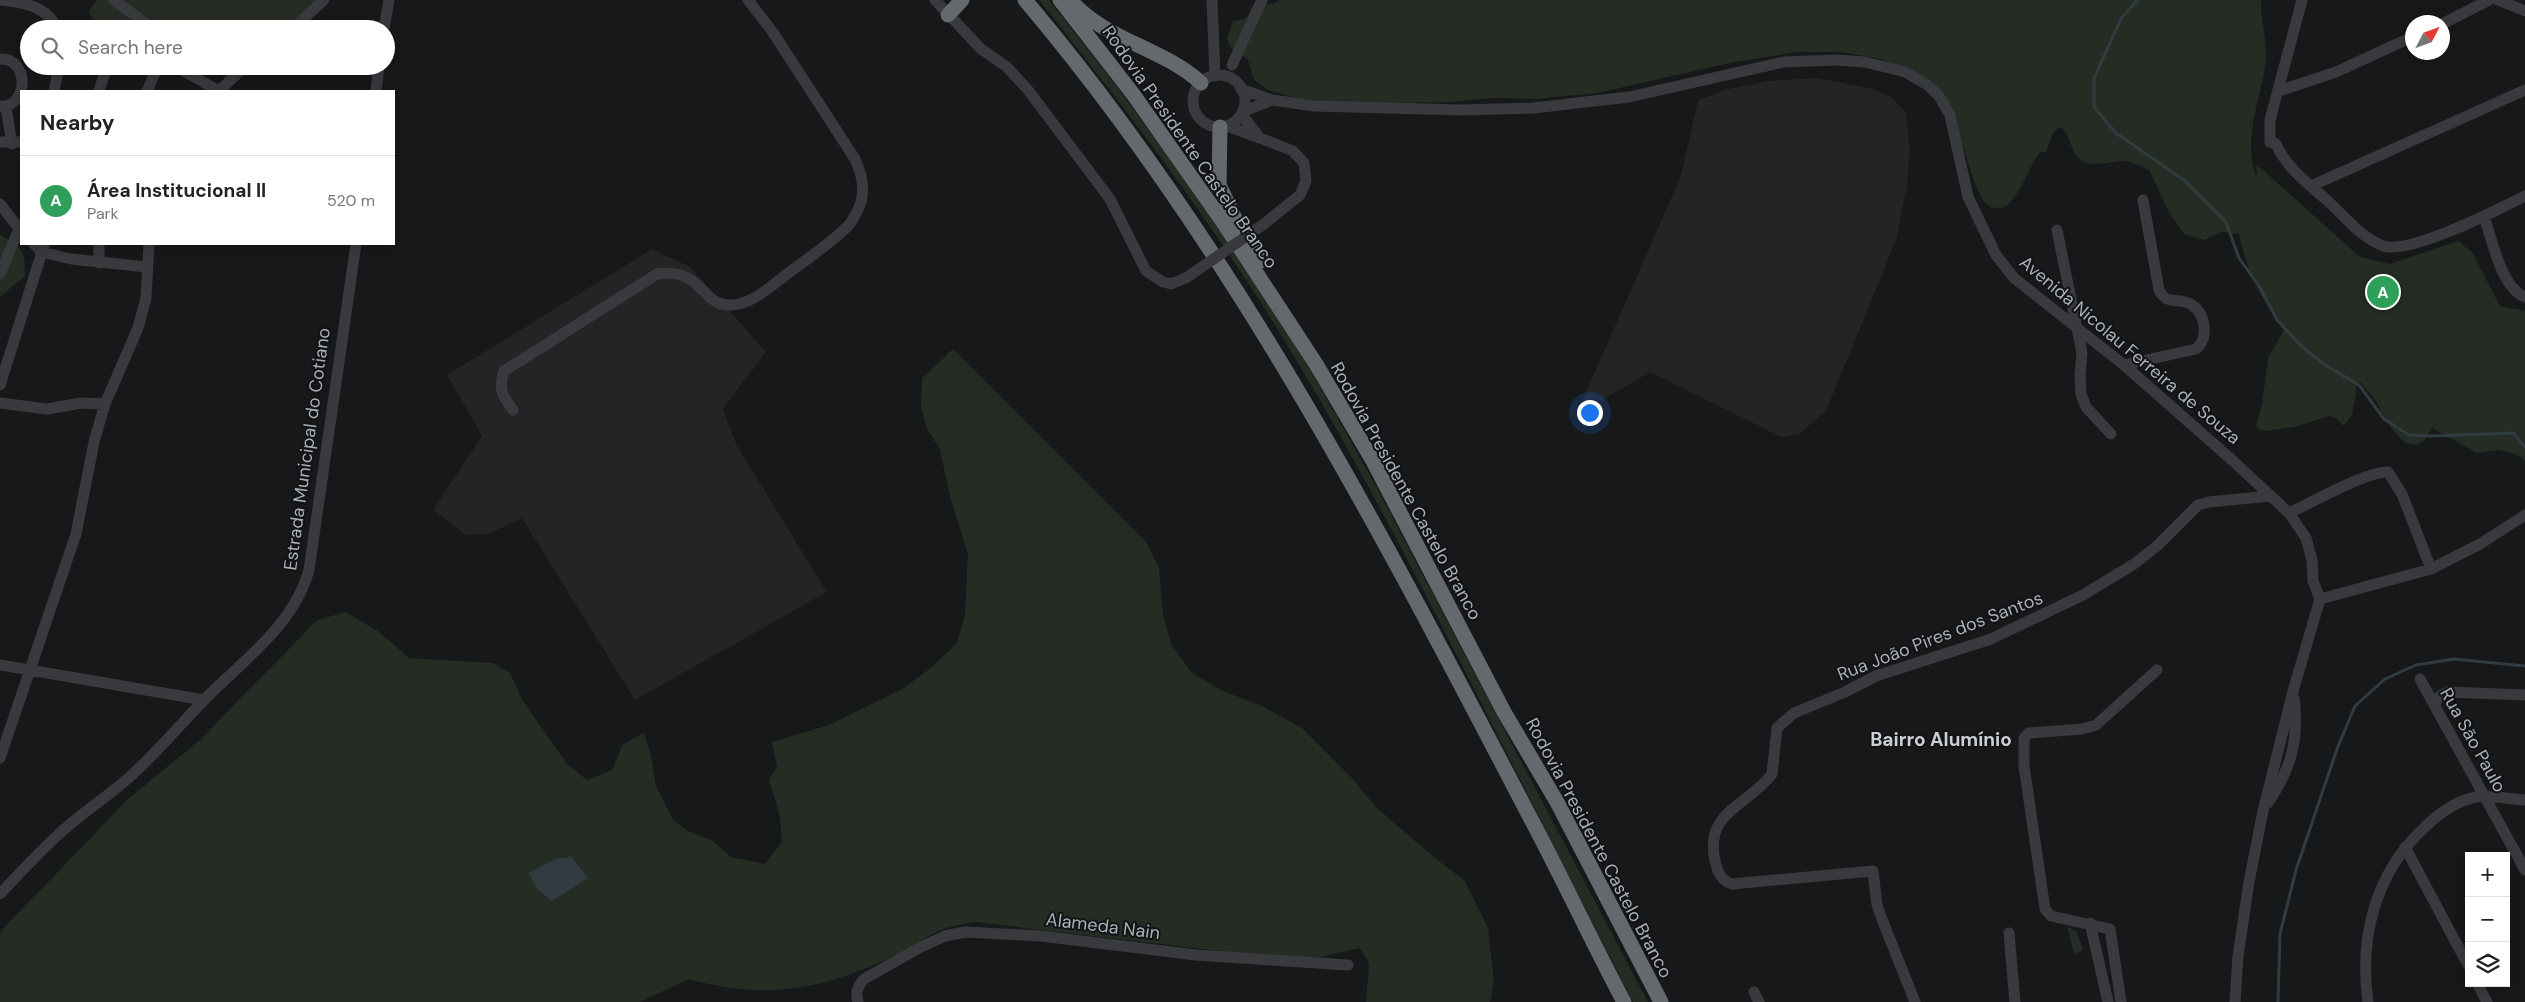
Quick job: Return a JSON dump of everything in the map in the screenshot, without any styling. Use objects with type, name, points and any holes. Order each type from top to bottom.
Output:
[{"type":"highway","points":[[948,14],[962,0]]},
{"type":"highway","points":[[1015,0],[1037,14]]},
{"type":"highway","points":[[1026,0],[1108,105],[1192,220],[1289,374],[1397,563],[1533,821],[1624,1002]]},
{"type":"highway","name":"Rodovia Presidente Castelo Branco","points":[[1060,0],[1133,94],[1223,222],[1316,364],[1372,461],[1500,704],[1557,802],[1661,1002]]},
{"type":"highway","points":[[1070,0],[1095,23],[1187,70],[1201,82]]},
{"type":"highway","points":[[1224,127],[1219,184],[1239,226],[1291,315],[1316,364]]},
{"type":"street","points":[[0,0],[37,8],[52,20]]},
{"type":"street","points":[[114,0],[141,20]]},
{"type":"street","points":[[302,20],[324,0]]},
{"type":"street","points":[[386,20],[389,0]]},
{"type":"street","points":[[513,410],[504,399],[500,384],[504,370],[657,274],[672,272],[688,277],[716,302],[727,306],[738,305],[754,298],[850,225],[859,208],[863,190],[862,174],[855,159],[772,31],[748,0]]},
{"type":"street","points":[[935,0],[981,49],[1007,67],[1028,90],[1110,199],[1146,271],[1163,282],[1171,284],[1186,278],[1264,224],[1300,196],[1306,180],[1304,163],[1293,151],[1260,138],[1224,127],[1205,124],[1195,112],[1193,96],[1201,82],[1219,76],[1232,66],[1262,0]]},
{"type":"street","points":[[1212,0],[1219,76]]},
{"type":"street","points":[[2302,0],[2269,127],[2270,142],[2276,144],[2286,162],[2366,236],[2389,248],[2410,246],[2484,216],[2525,196]]},
{"type":"street","points":[[2450,20],[2489,0]]},
{"type":"street","points":[[2498,0],[2525,11]]},
{"type":"street","points":[[2279,91],[2336,72],[2405,40]]},
{"type":"street","points":[[0,59],[12,62],[20,72]]},
{"type":"street","name":"Avenida Nicolau Ferreira de Souza","points":[[1239,86],[1272,100],[1314,106],[1389,109],[1533,108],[1594,103],[1629,97],[1784,62],[1837,60],[1865,62],[1905,72],[1932,90],[1950,114],[1968,197],[1996,255],[2014,278],[2124,366],[2290,513],[2306,538],[2312,560],[2313,581],[2320,599]]},
{"type":"street","points":[[1232,66],[1244,96],[1242,113],[1260,138]]},
{"type":"street","points":[[21,90],[23,86],[22,75]]},
{"type":"street","points":[[54,90],[57,75]]},
{"type":"street","points":[[99,90],[104,75]]},
{"type":"street","points":[[147,90],[154,75]]},
{"type":"street","points":[[191,75],[217,90]]},
{"type":"street","points":[[220,90],[236,75]]},
{"type":"street","points":[[376,90],[379,75]]},
{"type":"street","points":[[1219,76],[1239,86]]},
{"type":"street","points":[[2311,186],[2525,90]]},
{"type":"street","points":[[0,142],[17,143],[3,106],[14,102],[20,92]]},
{"type":"street","name":"Avenida Nicolau Ferreira de Souza","points":[[1242,113],[1272,100]]},
{"type":"street","points":[[1224,127],[1242,113]]},
{"type":"street","points":[[2124,366],[2196,349],[2201,346],[2204,336],[2203,324],[2192,304],[2168,300],[2162,296],[2143,200]]},
{"type":"street","points":[[0,204],[20,230],[0,274]]},
{"type":"street","points":[[2484,216],[2507,281],[2516,292],[2525,297]]},
{"type":"street","points":[[2057,230],[2082,353],[2081,394],[2086,408],[2111,434]]},
{"type":"street","points":[[99,245],[99,263]]},
{"type":"street","points":[[0,758],[12,727],[28,671],[60,587],[76,534],[94,442],[105,404],[138,328],[146,298],[149,245]]},
{"type":"street","name":"Estrada Municipal do Cotiano","points":[[0,894],[59,834],[133,774],[174,735],[204,700],[273,632],[292,608],[304,587],[309,570],[356,245]]},
{"type":"street","points":[[0,384],[40,247],[99,263],[147,268]]},
{"type":"street","points":[[0,403],[47,408],[81,403],[105,404]]},
{"type":"street","points":[[2290,513],[2364,478],[2388,472],[2402,494],[2431,569]]},
{"type":"street","name":"Rua João Pires dos Santos","points":[[1915,1002],[1877,905],[1873,871],[1732,884],[1725,881],[1719,875],[1712,838],[1716,828],[1734,807],[1772,774],[1775,736],[1778,728],[1786,719],[1800,710],[1845,692],[1876,676],[1991,639],[2047,614],[2134,564],[2157,546],[2198,506],[2209,502],[2271,496]]},
{"type":"street","points":[[2234,1002],[2238,956],[2249,882],[2263,810],[2293,691],[2320,599],[2431,569],[2480,544],[2525,515]]},
{"type":"street","points":[[0,665],[204,700]]},
{"type":"street","points":[[2121,1002],[2112,931],[2108,927],[2052,916],[2045,909],[2024,766],[2024,738],[2029,734],[2082,729],[2096,725],[2157,670]]},
{"type":"street","name":"Rua São Paulo","points":[[2420,679],[2525,870]]},
{"type":"street","points":[[2434,705],[2440,696],[2448,692],[2525,695]]},
{"type":"street","points":[[2368,1002],[2364,974],[2366,950],[2378,892],[2386,873],[2405,847],[2442,812],[2459,803],[2477,797],[2525,800]]},
{"type":"street","points":[[2405,847],[2465,960]]},
{"type":"street","points":[[2090,923],[2108,1002]]},
{"type":"street","name":"Alameda Nain","points":[[858,1002],[856,996],[858,986],[864,978],[945,936],[965,932],[1041,936],[1196,955],[1348,965]]},
{"type":"street","points":[[2009,933],[2015,1002]]},
{"type":"street","points":[[2100,963],[2115,960]]},
{"type":"street","points":[[2479,987],[2487,1002]]},
{"type":"shaded area","points":[[97,0],[317,0],[295,20],[92,20],[89,11]]},
{"type":"shaded area","points":[[1039,0],[1049,0],[1118,88],[1228,239],[1293,339],[1377,488],[1648,1002],[1633,1002],[1404,554],[1311,384],[1258,298],[1199,210]]},
{"type":"shaded area","points":[[1279,0],[2261,0],[2266,58],[2254,118],[2251,148],[2257,179],[2256,164],[2360,257],[2390,264],[2458,241],[2472,252],[2500,306],[2525,311],[2525,461],[2516,454],[2498,450],[2477,453],[2432,428],[2421,443],[2413,445],[2406,443],[2393,430],[2375,400],[2360,382],[2357,385],[2352,415],[2344,426],[2336,418],[2329,416],[2294,427],[2266,431],[2258,429],[2256,426],[2262,405],[2268,358],[2285,328],[2268,306],[2255,284],[2239,234],[2222,232],[2204,240],[2184,234],[2170,214],[2149,170],[2126,161],[2096,164],[2085,162],[2077,157],[2067,135],[2061,127],[2054,131],[2046,152],[2040,152],[2036,158],[2013,199],[2002,208],[1990,207],[1983,200],[1975,184],[1955,122],[1916,75],[1880,59],[1842,52],[1796,52],[1729,63],[1598,93],[1534,99],[1492,98],[1451,102],[1333,104],[1308,101],[1270,91],[1254,80],[1248,60],[1230,47],[1227,38],[1233,21],[1246,18],[1251,7],[1275,3]]},
{"type":"shaded area","points":[[1817,78],[1869,88],[1891,97],[1906,113],[1910,151],[1907,186],[1896,240],[1826,411],[1799,434],[1781,437],[1650,372],[1576,415],[1681,176],[1698,100],[1725,90],[1767,81]]},
{"type":"shaded area","points":[[0,235],[14,243],[21,250],[25,276],[0,297]]},
{"type":"shaded area","points":[[652,249],[690,267],[766,352],[723,409],[737,446],[827,592],[635,700],[522,518],[489,534],[466,535],[433,510],[482,436],[447,375]]},
{"type":"shaded area","points":[[953,349],[1146,542],[1159,568],[1163,614],[1171,644],[1192,673],[1223,691],[1262,706],[1302,728],[1349,775],[1377,808],[1465,881],[1488,928],[1494,982],[1490,1002],[1366,1002],[1369,964],[1360,948],[1303,961],[975,922],[941,930],[878,963],[826,982],[773,990],[746,990],[689,979],[640,1002],[0,1002],[0,932],[127,800],[201,739],[317,620],[346,612],[379,632],[409,658],[493,663],[510,673],[523,701],[567,764],[587,780],[612,770],[623,744],[644,733],[651,755],[656,786],[672,818],[686,830],[713,841],[731,857],[765,864],[782,842],[780,817],[769,780],[777,767],[772,742],[829,725],[904,688],[933,666],[957,643],[965,615],[968,555],[949,493],[940,449],[927,429],[921,406],[922,378]]},
{"type":"shaded area","points":[[571,857],[588,878],[552,901],[537,889],[529,873],[555,859]]},
{"type":"shaded area","points":[[2067,926],[2077,932],[2083,950],[2074,954]]},
{"type":"waterway","points":[[2138,0],[2122,17],[2094,78],[2094,107],[2116,133],[2185,181],[2226,222],[2239,258],[2261,289],[2277,320],[2300,345],[2325,365],[2359,385],[2384,419],[2409,435],[2513,433],[2525,447]]},
{"type":"waterway","points":[[2278,1002],[2280,934],[2296,870],[2337,749],[2355,706],[2385,679],[2416,665],[2454,659],[2525,666]]},
{"type":"place","name":"Área Institucional II","points":[[2383,292]]},
{"type":"district","name":"Bairro Alumínio","points":[[1941,739]]}]
